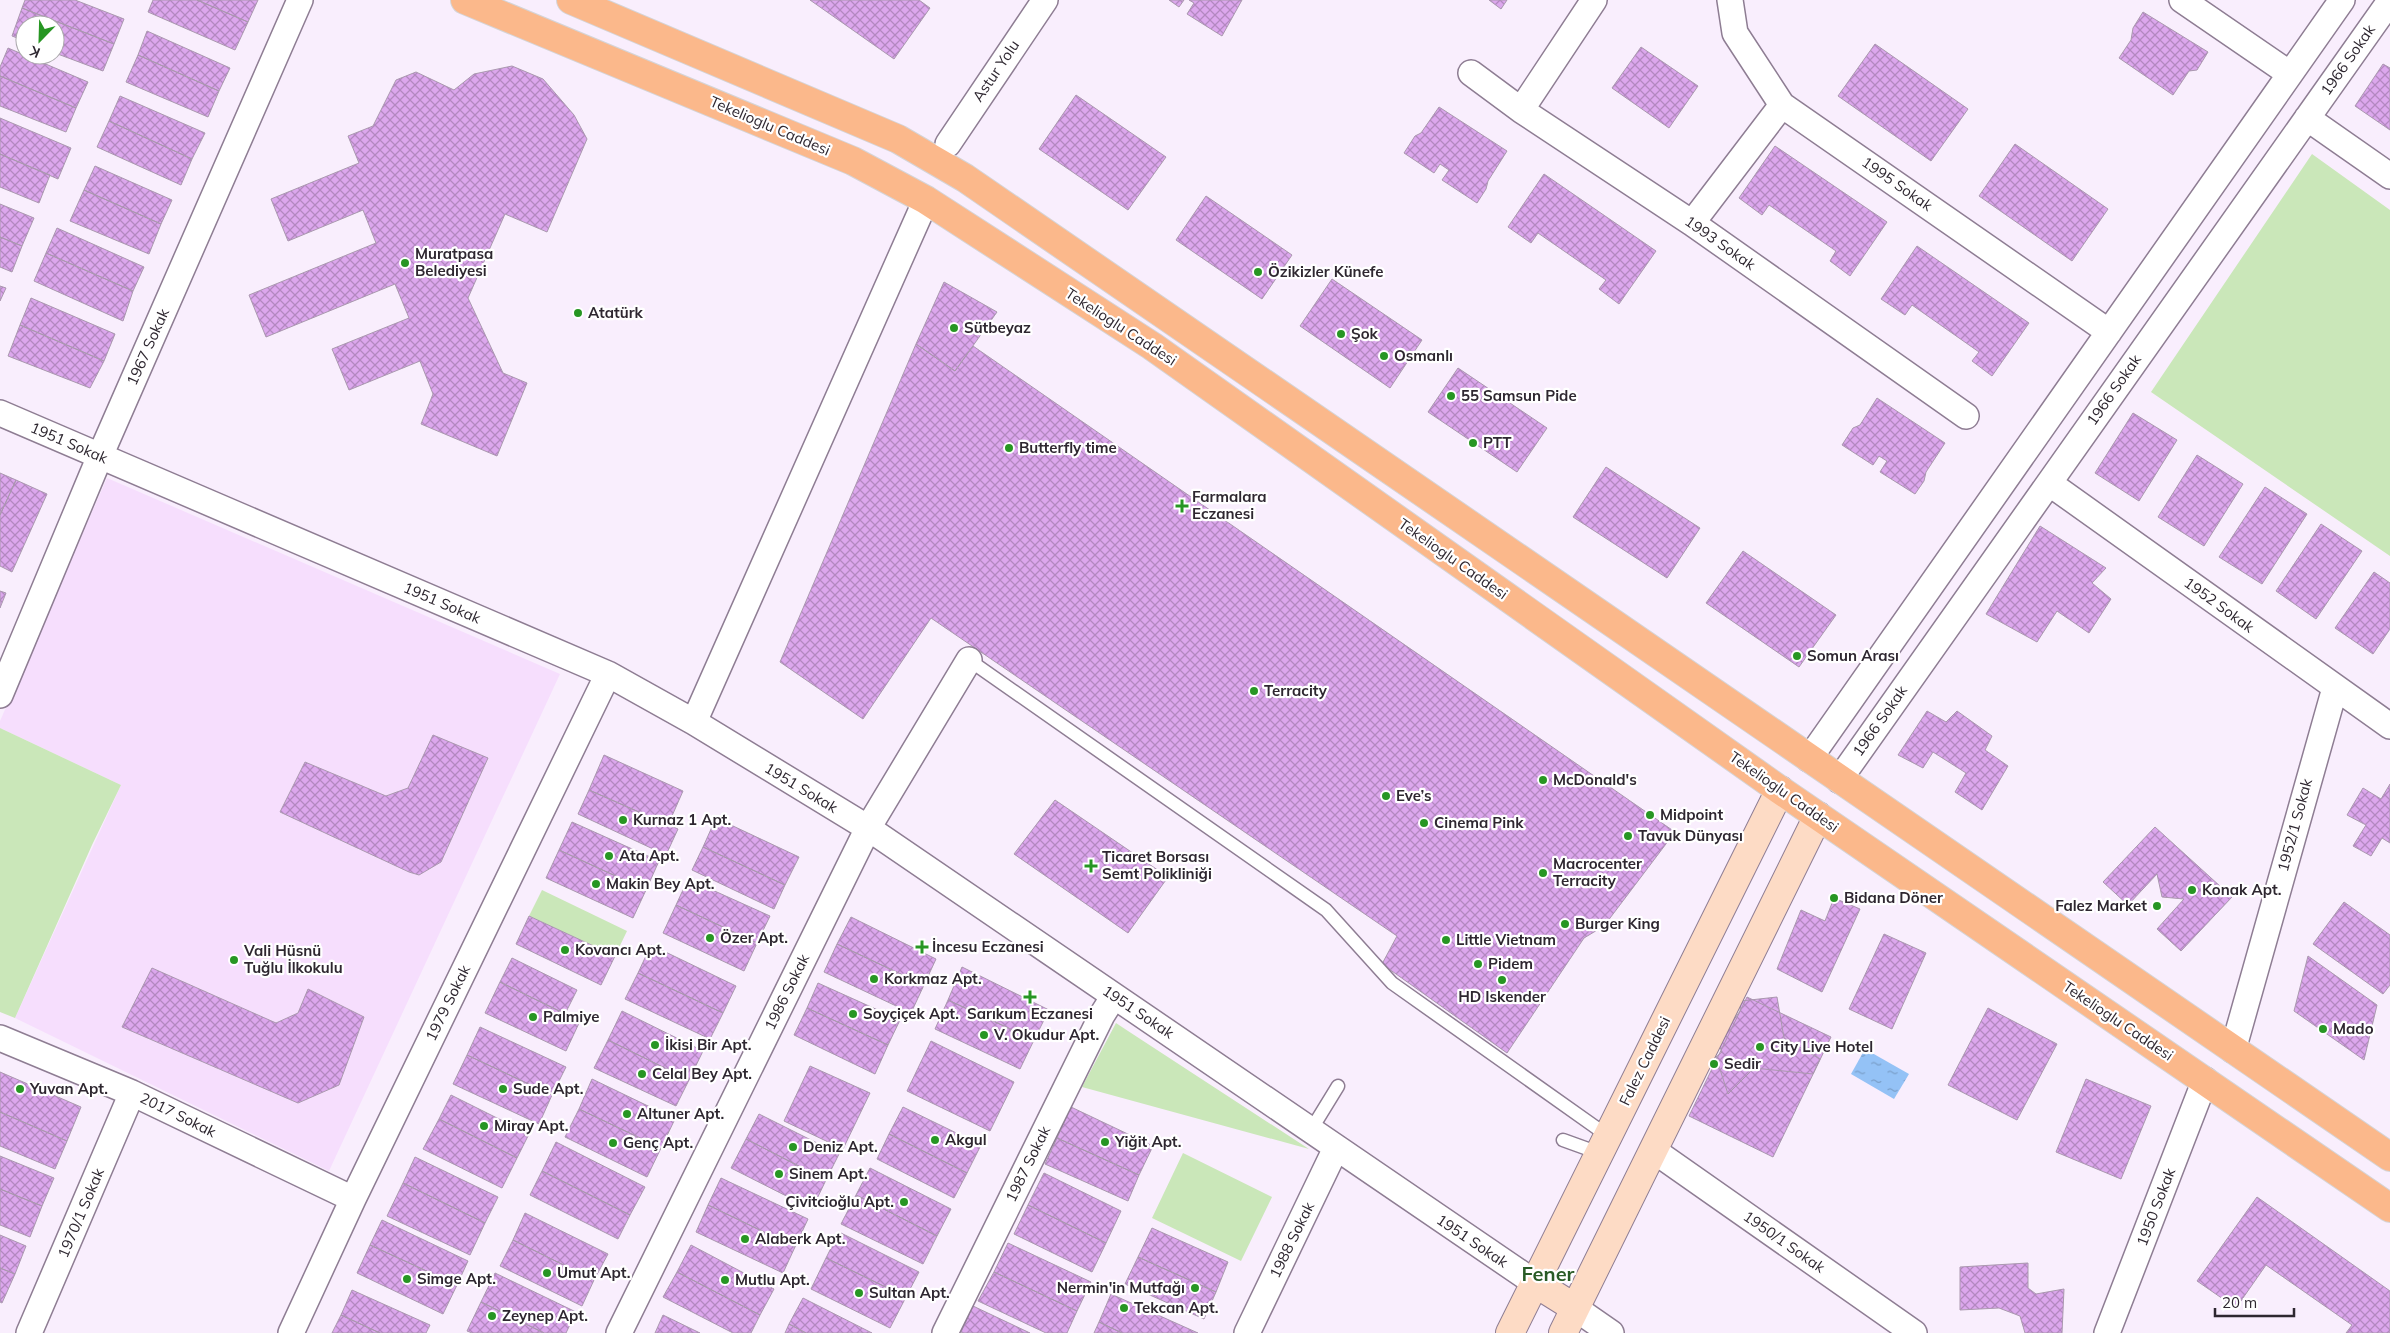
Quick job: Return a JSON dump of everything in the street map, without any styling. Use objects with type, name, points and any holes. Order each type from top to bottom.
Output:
[{"type":"main road","name":"Tekelioglu Caddesi","points":[[465,0],[853,161],[926,200],[1152,346],[1780,790],[2390,1208]]},
{"type":"main road","points":[[571,0],[898,139],[965,178],[2390,1157]]},
{"type":"street","name":"1967 Sokak","points":[[0,695],[100,456],[300,0]]},
{"type":"street","name":"Astur Yolu","points":[[948,144],[1045,0]]},
{"type":"street","points":[[1521,110],[1594,0]]},
{"type":"street","name":"1995 Sokak","points":[[1730,0],[1735,33],[1782,104],[2109,332]]},
{"type":"street","points":[[2182,0],[2290,74]]},
{"type":"street","points":[[1809,759],[2342,0]]},
{"type":"street","name":"1966 Sokak","points":[[1839,780],[2390,1]]},
{"type":"street","name":"1993 Sokak","points":[[1471,73],[1521,110],[1692,223],[1966,416]]},
{"type":"street","points":[[1692,223],[1782,104]]},
{"type":"street","points":[[2307,118],[2390,176]]},
{"type":"street","points":[[694,722],[926,200]]},
{"type":"street","name":"1951 Sokak","points":[[0,413],[608,674],[694,722],[868,828],[1535,1283]]},
{"type":"street","name":"1952 Sokak","points":[[2049,482],[2390,726]]},
{"type":"street","name":"1986 Sokak","points":[[619,1333],[868,828],[969,660]]},
{"type":"street","name":"1979 Sokak","points":[[291,1333],[352,1199],[608,674]]},
{"type":"street","name":"1952/1 Sokak","points":[[2233,1050],[2335,688]]},
{"type":"street","name":"Falez Caddesi","points":[[1510,1333],[1780,790]]},
{"type":"street","points":[[1563,1333],[1818,816]]},
{"type":"street","name":"1987 Sokak","points":[[945,1333],[1102,1015],[1114,996]]},
{"type":"street","name":"2017 Sokak","points":[[0,1038],[132,1093],[352,1199]]},
{"type":"street","name":"1950 Sokak","points":[[2106,1333],[2205,1080]]},
{"type":"street","name":"1970/1 Sokak","points":[[29,1333],[132,1093]]},
{"type":"street","name":"1988 Sokak","points":[[1247,1333],[1336,1148]]},
{"type":"street","name":"1950/1 Sokak","points":[[1653,1150],[1914,1333]]},
{"type":"street","points":[[1535,1283],[1576,1308],[1611,1333]]},
{"type":"lane","points":[[969,660],[1326,910],[1392,983],[1603,1145]]},
{"type":"lane","points":[[1311,1130],[1338,1086]]},
{"type":"lane","points":[[1563,1140],[1603,1145]]},
{"type":"shaded area","points":[[107,478],[560,674],[329,1171],[15,1018],[121,785],[0,728],[0,721]]},
{"type":"green space","points":[[2312,154],[2390,210],[2390,556],[2151,392]]},
{"type":"green space","points":[[0,728],[121,785],[92,845],[15,1018],[0,1012]]},
{"type":"green space","points":[[542,890],[627,931],[615,956],[529,916]]},
{"type":"green space","points":[[1116,1023],[1128,1031],[1309,1149],[1082,1087]]},
{"type":"green space","points":[[1183,1153],[1272,1197],[1241,1261],[1152,1218]]},
{"type":"water","points":[[1865,1049],[1909,1074],[1894,1099],[1851,1074]]},
{"type":"building","points":[[25,0],[75,0],[124,19],[114,44],[65,25],[65,15],[40,15],[22,8]]},
{"type":"building","points":[[153,0],[197,0],[248,22],[235,50],[148,12]]},
{"type":"building","points":[[197,0],[258,0],[248,22]]},
{"type":"building","points":[[810,0],[919,0],[930,8],[894,59]]},
{"type":"building","points":[[1169,0],[1184,0],[1179,7]]},
{"type":"building","points":[[1189,0],[1242,0],[1222,36],[1187,14],[1194,3]]},
{"type":"building","points":[[1489,0],[1507,0],[1501,9]]},
{"type":"building","points":[[22,8],[40,15],[20,15]]},
{"type":"building","points":[[2143,12],[2208,52],[2197,70],[2189,71],[2173,95],[2119,58],[2131,40],[2133,28]]},
{"type":"building","points":[[65,25],[114,44],[103,71],[65,57]]},
{"type":"building","points":[[147,31],[230,68],[219,91],[138,55]]},
{"type":"building","points":[[1875,44],[1968,109],[1931,161],[1838,96]]},
{"type":"building","points":[[1641,47],[1698,86],[1669,128],[1612,88]]},
{"type":"building","points":[[8,48],[15,51],[15,65],[48,65],[88,82],[76,108],[0,76],[0,67]]},
{"type":"building","points":[[138,55],[219,91],[208,117],[126,82]]},
{"type":"building","points":[[2383,64],[2390,68],[2390,130],[2355,106]]},
{"type":"building","name":"Muratpasa Belediyesi","points":[[512,66],[543,79],[574,115],[587,139],[547,232],[505,214],[468,298],[503,373],[527,383],[497,456],[421,424],[433,394],[420,361],[349,390],[332,349],[409,318],[395,284],[266,337],[249,295],[376,243],[363,210],[288,241],[271,199],[359,163],[348,136],[373,126],[396,80],[416,72],[454,90],[474,74]]},
{"type":"building","points":[[0,76],[76,108],[66,132],[0,106]]},
{"type":"building","points":[[1076,95],[1166,157],[1128,210],[1039,149]]},
{"type":"building","points":[[120,96],[205,133],[192,159],[109,121]]},
{"type":"building","points":[[1439,107],[1507,151],[1477,203],[1442,180],[1449,170],[1440,164],[1434,173],[1404,153],[1415,136],[1421,133]]},
{"type":"building","points":[[0,118],[71,148],[58,179],[0,154]]},
{"type":"building","points":[[109,121],[192,159],[181,185],[97,147]]},
{"type":"building","points":[[2015,144],[2108,209],[2072,261],[1979,196]]},
{"type":"building","points":[[1775,146],[1887,222],[1850,276],[1830,261],[1836,251],[1769,205],[1762,215],[1739,198]]},
{"type":"building","points":[[0,154],[50,175],[39,203],[0,187]]},
{"type":"building","points":[[95,166],[172,200],[161,224],[84,190]]},
{"type":"building","points":[[1544,174],[1656,251],[1619,304],[1599,289],[1606,280],[1538,233],[1531,243],[1508,227]]},
{"type":"building","points":[[84,190],[161,224],[149,254],[70,221]]},
{"type":"building","points":[[1206,196],[1292,255],[1262,299],[1176,240]]},
{"type":"building","points":[[0,204],[34,218],[22,246],[0,237]]},
{"type":"building","points":[[57,228],[144,267],[133,291],[46,253]]},
{"type":"building","points":[[0,237],[22,246],[12,272],[0,267]]},
{"type":"building","points":[[1917,246],[2029,323],[1992,376],[1972,361],[1979,352],[1912,305],[1905,315],[1881,299]]},
{"type":"building","points":[[46,253],[133,291],[123,321],[34,281]]},
{"type":"building","points":[[1332,279],[1422,340],[1390,388],[1300,326]]},
{"type":"building","name":"Sütbeyaz","points":[[944,282],[997,312],[955,371],[916,344]]},
{"type":"building","points":[[0,286],[6,288],[0,301]]},
{"type":"building","points":[[31,298],[115,334],[104,361],[20,325]]},
{"type":"building","points":[[20,325],[104,361],[90,388],[8,356]]},
{"type":"building","name":"Terracity","points":[[916,344],[955,371],[973,346],[1675,832],[1604,926],[1584,938],[1507,1053],[1382,964],[1397,936],[931,618],[863,719],[780,662]]},
{"type":"building","points":[[1458,368],[1547,428],[1517,472],[1428,412]]},
{"type":"building","points":[[1877,398],[1945,443],[1926,472],[1924,481],[1915,494],[1880,472],[1887,461],[1879,456],[1873,465],[1842,445],[1853,428],[1860,425]]},
{"type":"building","points":[[2133,413],[2177,440],[2139,501],[2095,473]]},
{"type":"building","points":[[2197,455],[2243,484],[2204,546],[2158,517]]},
{"type":"building","points":[[1606,467],[1700,528],[1667,578],[1573,517]]},
{"type":"building","points":[[0,473],[16,480],[0,515]]},
{"type":"building","points":[[16,480],[47,494],[12,572],[0,566],[0,515]]},
{"type":"building","points":[[2265,487],[2307,514],[2262,584],[2219,557]]},
{"type":"building","points":[[2321,524],[2362,551],[2316,619],[2276,591]]},
{"type":"building","points":[[2040,526],[2106,568],[2092,583],[2111,599],[2089,633],[2057,611],[2037,642],[1986,614]]},
{"type":"building","points":[[1743,551],[1836,615],[1799,667],[1706,603]]},
{"type":"building","points":[[2374,572],[2390,583],[2390,629],[2373,654],[2335,628]]},
{"type":"building","points":[[0,591],[6,593],[0,608]]},
{"type":"building","points":[[1927,711],[1946,722],[1957,711],[1992,736],[1985,750],[2008,766],[1982,810],[1955,792],[1966,773],[1933,752],[1923,768],[1898,755]]},
{"type":"building","points":[[433,735],[488,758],[441,862],[419,875],[280,812],[305,762],[386,796],[408,788]]},
{"type":"building","points":[[604,755],[683,791],[668,825],[589,790]]},
{"type":"building","points":[[2390,784],[2390,843],[2382,838],[2371,856],[2353,846],[2366,825],[2347,815],[2363,788],[2381,799]]},
{"type":"building","name":"Kurnaz 1 Apt.","points":[[589,790],[678,829],[666,855],[578,814]]},
{"type":"building","name":"Ticaret Borsası Semt Polikliniği","points":[[1055,800],[1168,877],[1128,933],[1014,854]]},
{"type":"building","points":[[716,818],[799,857],[785,885],[703,847]]},
{"type":"building","name":"Ata Apt.","points":[[572,822],[659,861],[646,890],[559,850]]},
{"type":"building","name":"Konak Apt.","points":[[2155,827],[2232,897],[2181,951],[2157,929],[2184,899],[2162,897],[2157,874],[2128,905],[2103,882]]},
{"type":"building","points":[[703,847],[785,885],[774,909],[692,870]]},
{"type":"building","name":"Makin Bey Apt.","points":[[559,850],[646,890],[633,918],[546,878]]},
{"type":"building","points":[[688,879],[770,916],[757,943],[676,905]]},
{"type":"building","points":[[1834,898],[1860,909],[1822,992],[1777,969],[1801,910],[1825,921]]},
{"type":"building","points":[[2344,902],[2390,935],[2390,985],[2383,994],[2313,944]]},
{"type":"building","name":"Özer Apt.","points":[[676,905],[757,943],[744,971],[663,933]]},
{"type":"building","name":"Kovancı Apt.","points":[[529,916],[615,956],[601,985],[516,944]]},
{"type":"building","points":[[851,917],[936,959],[924,985],[837,944]]},
{"type":"building","points":[[1884,934],[1926,953],[1892,1029],[1849,1009]]},
{"type":"building","name":"Korkmaz Apt.","points":[[837,944],[924,985],[911,1013],[824,972]]},
{"type":"building","points":[[651,945],[736,986],[723,1013],[638,973]]},
{"type":"building","points":[[2308,956],[2377,1005],[2364,1060],[2294,1011]]},
{"type":"building","points":[[512,958],[577,990],[565,1014],[500,982]]},
{"type":"building","points":[[962,967],[1049,1010],[1034,1040],[948,1000]]},
{"type":"building","points":[[152,968],[276,1023],[298,1013],[308,989],[364,1017],[339,1085],[298,1103],[122,1027]]},
{"type":"building","points":[[638,973],[723,1013],[710,1039],[625,999]]},
{"type":"building","name":"Palmiye","points":[[500,982],[580,1021],[566,1051],[485,1013]]},
{"type":"building","name":"Soyçiçek Apt.","points":[[818,983],[900,1020],[888,1045],[807,1008]]},
{"type":"building","points":[[1747,997],[1831,1037],[1773,1157],[1689,1116]]},
{"type":"building","name":"City Live Hotel","points":[[1777,997],[1784,1038],[1820,1059],[1813,1074],[1754,1068],[1728,1094],[1716,1057],[1722,1052],[1718,1043],[1740,1011],[1741,1001]]},
{"type":"building","name":"V. Okudur Apt.","points":[[948,1000],[1034,1040],[1020,1069],[935,1029]]},
{"type":"building","points":[[807,1008],[888,1045],[875,1074],[794,1035]]},
{"type":"building","points":[[1988,1008],[2057,1044],[2017,1120],[1948,1085]]},
{"type":"building","name":"İkisi Bir Apt.","points":[[622,1011],[703,1051],[689,1080],[608,1040]]},
{"type":"building","points":[[480,1027],[566,1067],[552,1095],[467,1055]]},
{"type":"building","name":"Celal Bey Apt.","points":[[608,1040],[689,1080],[676,1106],[594,1068]]},
{"type":"building","points":[[931,1041],[1014,1082],[990,1131],[907,1091]]},
{"type":"building","name":"Sude Apt.","points":[[467,1055],[552,1095],[539,1124],[453,1084]]},
{"type":"building","points":[[810,1066],[870,1093],[843,1149],[784,1121]]},
{"type":"building","name":"Yuvan Apt.","points":[[0,1072],[81,1107],[67,1141],[0,1112]]},
{"type":"building","name":"Altuner Apt.","points":[[592,1079],[675,1119],[661,1148],[579,1109]]},
{"type":"building","points":[[2086,1079],[2151,1106],[2121,1179],[2056,1152]]},
{"type":"building","name":"Miray Apt.","points":[[451,1095],[529,1134],[517,1158],[439,1119]]},
{"type":"building","name":"Akgul","points":[[903,1107],[981,1145],[967,1173],[889,1134]]},
{"type":"building","name":"Yiğit Apt.","points":[[1071,1107],[1153,1146],[1139,1175],[1057,1138]]},
{"type":"building","name":"Genç Apt.","points":[[579,1109],[661,1148],[647,1177],[565,1137]]},
{"type":"building","points":[[0,1112],[67,1141],[55,1169],[0,1146]]},
{"type":"building","name":"Deniz Apt.","points":[[759,1114],[839,1154],[826,1180],[746,1139]]},
{"type":"building","points":[[439,1119],[517,1158],[502,1188],[423,1149]]},
{"type":"building","points":[[889,1134],[967,1173],[954,1198],[877,1159]]},
{"type":"building","points":[[1057,1138],[1139,1175],[1128,1201],[1045,1164]]},
{"type":"building","name":"Sinem Apt.","points":[[746,1139],[826,1180],[812,1209],[731,1168]]},
{"type":"building","points":[[556,1142],[645,1187],[630,1215],[542,1171]]},
{"type":"building","points":[[0,1156],[54,1178],[42,1206],[0,1189]]},
{"type":"building","points":[[415,1157],[498,1197],[485,1223],[403,1183]]},
{"type":"building","name":"Çivitcioğlu Apt.","points":[[870,1168],[951,1209],[937,1236],[856,1195]]},
{"type":"building","points":[[542,1171],[630,1215],[618,1239],[530,1195]]},
{"type":"building","points":[[1044,1173],[1121,1211],[1106,1243],[1028,1205]]},
{"type":"building","points":[[721,1178],[808,1219],[795,1247],[708,1205]]},
{"type":"building","points":[[403,1183],[485,1223],[470,1255],[387,1216]]},
{"type":"building","points":[[0,1189],[42,1206],[30,1237],[0,1225]]},
{"type":"building","points":[[856,1195],[937,1236],[923,1264],[841,1224]]},
{"type":"building","points":[[2257,1197],[2390,1291],[2390,1333],[2346,1333],[2352,1325],[2266,1265],[2236,1308],[2197,1281]]},
{"type":"building","name":"Alaberk Apt.","points":[[708,1205],[795,1247],[783,1273],[696,1232]]},
{"type":"building","points":[[1028,1205],[1106,1243],[1092,1272],[1014,1234]]},
{"type":"building","points":[[525,1213],[608,1254],[594,1280],[513,1240]]},
{"type":"building","points":[[382,1220],[468,1261],[457,1285],[370,1245]]},
{"type":"building","points":[[1152,1228],[1228,1262],[1216,1292],[1138,1257]]},
{"type":"building","points":[[839,1232],[919,1272],[906,1297],[826,1258]]},
{"type":"building","points":[[0,1235],[26,1246],[15,1274],[0,1268]]},
{"type":"building","name":"Umut Apt.","points":[[513,1240],[594,1280],[582,1306],[500,1266]]},
{"type":"building","points":[[1008,1243],[1091,1282],[1077,1311],[994,1272]]},
{"type":"building","name":"Simge Apt.","points":[[370,1245],[457,1285],[443,1314],[357,1273]]},
{"type":"building","name":"Mutlu Apt.","points":[[691,1245],[774,1289],[760,1315],[677,1272]]},
{"type":"building","points":[[1138,1257],[1216,1292],[1204,1319],[1125,1284]]},
{"type":"building","name":"Sultan Apt.","points":[[826,1258],[906,1297],[890,1328],[811,1289]]},
{"type":"building","points":[[2028,1263],[2028,1288],[2036,1294],[2064,1289],[2062,1333],[2025,1333],[2020,1316],[1999,1308],[1960,1310],[1960,1267]]},
{"type":"building","points":[[0,1268],[15,1274],[2,1303],[0,1302]]},
{"type":"building","points":[[677,1272],[760,1315],[751,1333],[733,1333],[663,1297]]},
{"type":"building","points":[[994,1272],[1077,1311],[1067,1333],[1046,1333],[978,1301]]},
{"type":"building","points":[[495,1273],[576,1312],[566,1333],[544,1333],[481,1302]]},
{"type":"building","points":[[352,1290],[430,1325],[426,1333],[380,1333],[341,1315]]},
{"type":"building","name":"Tekcan Apt.","points":[[1111,1294],[1198,1333],[1122,1333],[1099,1322]]},
{"type":"building","points":[[803,1298],[872,1333],[806,1333],[789,1324]]},
{"type":"building","name":"Zeynep Apt.","points":[[481,1302],[544,1333],[472,1333],[467,1331]]},
{"type":"building","points":[[973,1306],[1030,1333],[963,1333],[961,1332]]},
{"type":"building","points":[[341,1315],[380,1333],[332,1333]]},
{"type":"building","points":[[663,1315],[700,1333],[655,1333]]},
{"type":"building","points":[[1099,1322],[1122,1333],[1094,1333]]},
{"type":"building","points":[[789,1324],[806,1333],[785,1333]]},
{"type":"place","name":"Muratpasa Belediyesi","points":[[405,263]]},
{"type":"place","name":"Özikizler Künefe","points":[[1258,272]]},
{"type":"place","name":"Atatürk","points":[[578,313]]},
{"type":"place","name":"Sütbeyaz","points":[[954,328]]},
{"type":"place","name":"Şok","points":[[1341,334]]},
{"type":"place","name":"Osmanlı","points":[[1384,356]]},
{"type":"place","name":"55 Samsun Pide","points":[[1451,396]]},
{"type":"place","name":"PTT","points":[[1473,443]]},
{"type":"place","name":"Butterfly time","points":[[1009,448]]},
{"type":"place","name":"Farmalara Eczanesi","points":[[1182,506]]},
{"type":"place","name":"Somun Arası","points":[[1797,656]]},
{"type":"place","name":"Terracity","points":[[1254,691]]},
{"type":"place","name":"McDonald's","points":[[1543,780]]},
{"type":"place","name":"Eve’s","points":[[1386,796]]},
{"type":"place","name":"Midpoint","points":[[1650,815]]},
{"type":"place","name":"Kurnaz 1 Apt.","points":[[623,820]]},
{"type":"place","name":"Cinema Pink","points":[[1424,823]]},
{"type":"place","name":"Tavuk Dünyası","points":[[1628,836]]},
{"type":"place","name":"Ata Apt.","points":[[609,856]]},
{"type":"place","name":"Ticaret Borsası Semt Polikliniği","points":[[1091,866]]},
{"type":"place","name":"Macrocenter Terracity","points":[[1543,873]]},
{"type":"place","name":"Makin Bey Apt.","points":[[596,884]]},
{"type":"place","name":"Konak Apt.","points":[[2192,890]]},
{"type":"place","name":"Bidana Döner","points":[[1834,898]]},
{"type":"place","name":"Falez Market","points":[[2157,906]]},
{"type":"place","name":"Burger King","points":[[1565,924]]},
{"type":"place","name":"Özer Apt.","points":[[710,938]]},
{"type":"place","name":"Little Vietnam","points":[[1446,940]]},
{"type":"place","name":"İncesu Eczanesi","points":[[922,947]]},
{"type":"place","name":"Kovancı Apt.","points":[[565,950]]},
{"type":"place","name":"Vali Hüsnü Tuğlu İlkokulu","points":[[234,960]]},
{"type":"place","name":"Pidem","points":[[1478,964]]},
{"type":"place","name":"Korkmaz Apt.","points":[[874,979]]},
{"type":"place","name":"HD Iskender","points":[[1502,980]]},
{"type":"place","name":"Sarıkum Eczanesi","points":[[1030,997]]},
{"type":"place","name":"Soyçiçek Apt.","points":[[853,1014]]},
{"type":"place","name":"Palmiye","points":[[533,1017]]},
{"type":"place","name":"Mado","points":[[2323,1029]]},
{"type":"place","name":"V. Okudur Apt.","points":[[984,1035]]},
{"type":"place","name":"İkisi Bir Apt.","points":[[655,1045]]},
{"type":"place","name":"City Live Hotel","points":[[1760,1047]]},
{"type":"place","name":"Sedir","points":[[1714,1064]]},
{"type":"place","name":"Celal Bey Apt.","points":[[642,1074]]},
{"type":"place","name":"Yuvan Apt.","points":[[20,1089]]},
{"type":"place","name":"Sude Apt.","points":[[503,1089]]},
{"type":"place","name":"Altuner Apt.","points":[[627,1114]]},
{"type":"place","name":"Miray Apt.","points":[[484,1126]]},
{"type":"place","name":"Akgul","points":[[935,1140]]},
{"type":"place","name":"Yiğit Apt.","points":[[1105,1142]]},
{"type":"place","name":"Genç Apt.","points":[[613,1143]]},
{"type":"place","name":"Deniz Apt.","points":[[793,1147]]},
{"type":"place","name":"Sinem Apt.","points":[[779,1174]]},
{"type":"place","name":"Çivitcioğlu Apt.","points":[[904,1202]]},
{"type":"place","name":"Alaberk Apt.","points":[[745,1239]]},
{"type":"place","name":"Umut Apt.","points":[[547,1273]]},
{"type":"place","name":"Simge Apt.","points":[[407,1279]]},
{"type":"place","name":"Mutlu Apt.","points":[[725,1280]]},
{"type":"place","name":"Nermin'in Mutfağı","points":[[1195,1288]]},
{"type":"place","name":"Sultan Apt.","points":[[859,1293]]},
{"type":"place","name":"Tekcan Apt.","points":[[1124,1308]]},
{"type":"place","name":"Zeynep Apt.","points":[[492,1316]]},
{"type":"district","name":"Fener","points":[[1548,1274]]}]
